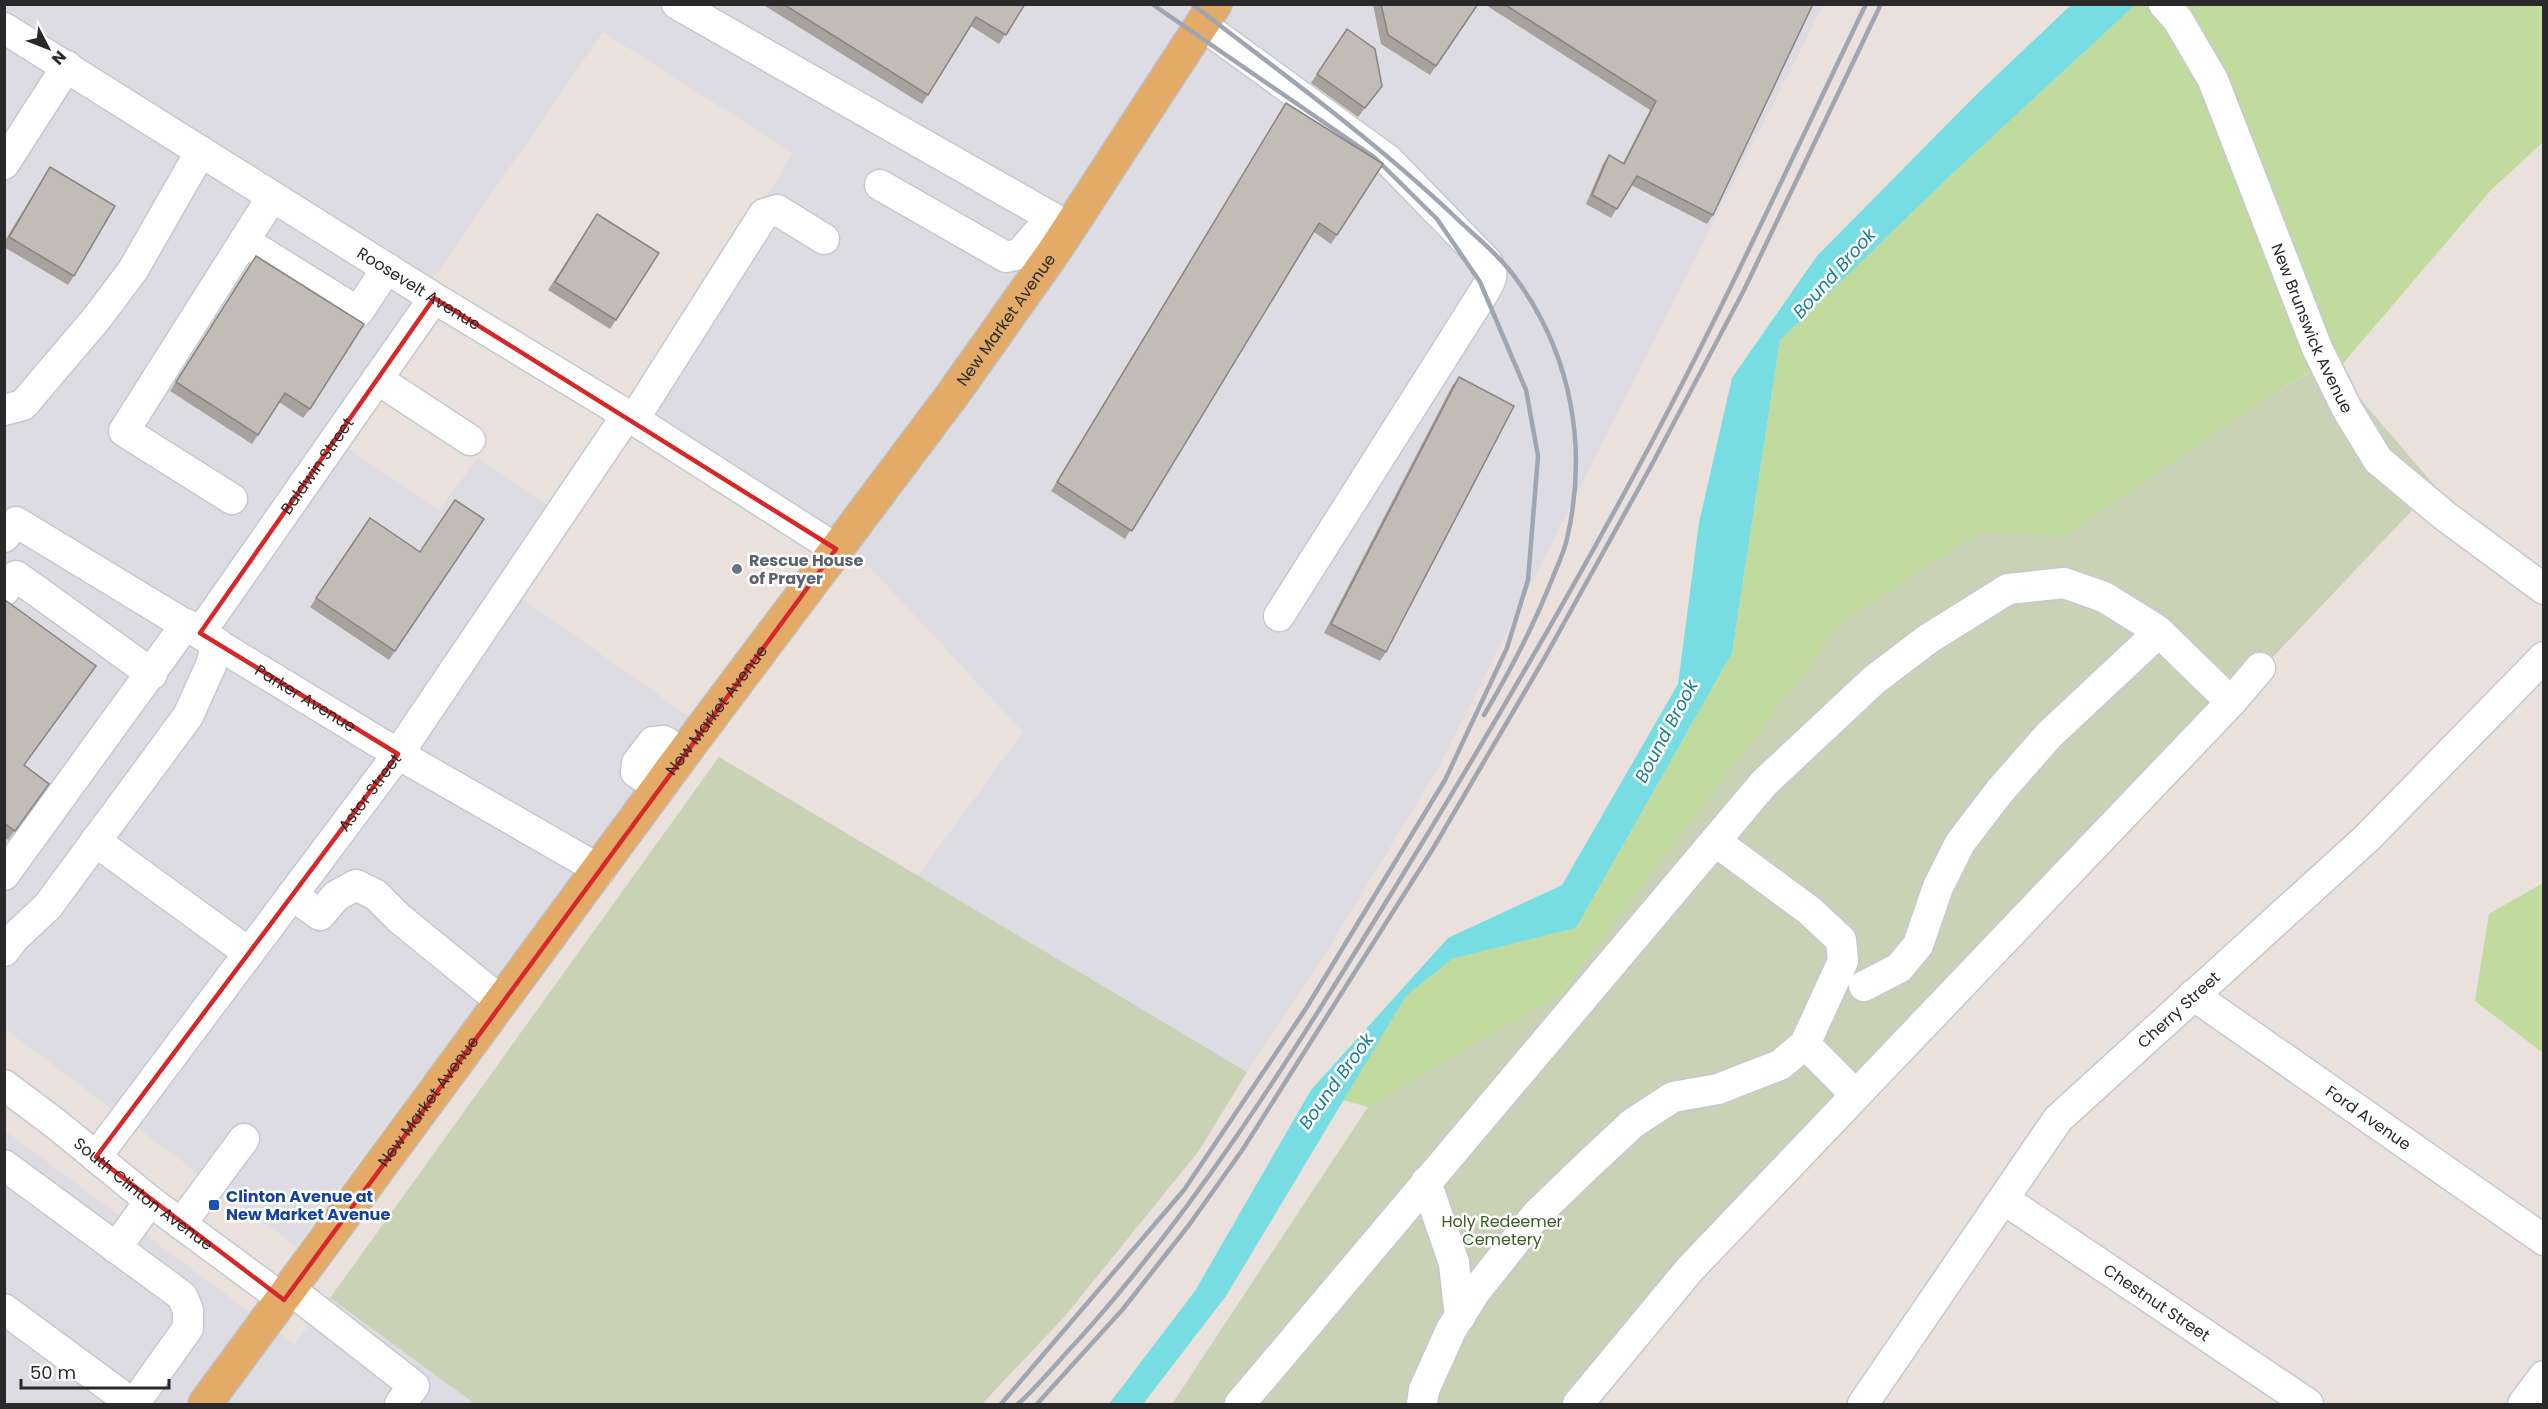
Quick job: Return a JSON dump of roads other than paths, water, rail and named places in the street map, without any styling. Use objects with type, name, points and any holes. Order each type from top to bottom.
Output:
[{"type":"main road","name":"New Market Avenue","points":[[205,1404],[600,870],[683,754],[953,394],[1060,223],[1208,15]]},
{"type":"street","points":[[677,4],[1060,223],[1020,254],[1006,257],[880,184]]},
{"type":"street","name":"New Brunswick Avenue","points":[[2171,12],[2213,80],[2318,348],[2347,409],[2379,460],[2445,516],[2544,589]]},
{"type":"street","points":[[1208,15],[1388,160],[1487,262],[1492,273],[1484,292],[1279,616]]},
{"type":"street","name":"Roosevelt Avenue","points":[[4,28],[434,298],[631,417],[836,549]]},
{"type":"street","points":[[4,164],[67,66]]},
{"type":"street","points":[[4,410],[23,405],[97,318],[133,270],[201,151]]},
{"type":"street","points":[[232,499],[124,430],[272,197]]},
{"type":"street","name":"Astor Street","points":[[96,1156],[398,754],[631,417],[764,214],[777,210],[824,238]]},
{"type":"street","points":[[244,241],[358,312],[387,268]]},
{"type":"street","name":"Baldwin Street","points":[[4,875],[152,674],[201,634],[434,298]]},
{"type":"street","points":[[377,379],[471,440]]},
{"type":"street","name":"Parker Avenue","points":[[10,530],[201,634],[398,754],[600,870]]},
{"type":"street","points":[[4,591],[16,576],[152,674]]},
{"type":"street","points":[[1240,1404],[1764,783],[1874,680],[1937,633],[2008,589],[2064,583],[2104,597],[2159,633],[2231,702]]},
{"type":"street","points":[[1422,1404],[1424,1390],[1451,1330],[1475,1292],[1537,1214],[1633,1123],[1673,1097],[1718,1089],[1780,1065],[1810,1032],[1864,986],[1899,969],[1918,945],[1938,887],[1960,843],[1999,792],[2049,735],[2159,633]]},
{"type":"street","points":[[4,951],[14,938],[48,906],[188,716],[211,665],[201,634]]},
{"type":"street","name":"Cherry Street","points":[[1863,1404],[2005,1200],[2058,1119],[2367,838],[2544,657]]},
{"type":"street","points":[[1578,1404],[1690,1269],[2260,669]]},
{"type":"street","points":[[1715,841],[1810,911],[1841,940],[1843,961],[1810,1032]]},
{"type":"street","points":[[96,842],[249,953]]},
{"type":"street","points":[[292,895],[320,915],[336,896],[356,885],[376,895],[399,920],[502,1002]]},
{"type":"street","points":[[1843,961],[1864,986]]},
{"type":"street","name":"Ford Avenue","points":[[2193,994],[2544,1240]]},
{"type":"street","points":[[1810,1032],[1856,1095]]},
{"type":"street","name":"South Clinton Avenue","points":[[4,1085],[181,1224],[287,1295],[414,1386],[400,1404]]},
{"type":"street","points":[[181,1224],[244,1139]]},
{"type":"street","points":[[4,1165],[182,1296],[189,1310],[188,1328],[134,1404],[4,1309]]},
{"type":"street","points":[[1426,1182],[1454,1263],[1460,1317]]},
{"type":"street","name":"Chestnut Street","points":[[2005,1200],[2308,1404]]},
{"type":"street","points":[[116,1248],[150,1201]]},
{"type":"street","points":[[2523,1404],[2544,1376]]},
{"type":"water","name":"Bound Brook","points":[[2071,5],[2135,5],[1951,175],[1780,340],[1732,653],[1576,928],[1452,959],[1406,996],[1226,1296],[1143,1404],[1109,1404],[1195,1291],[1311,1090],[1448,938],[1562,885],[1678,684],[1699,523],[1732,378],[1817,256],[1975,96]]},
{"type":"railway","points":[[1001,1404],[1184,1190],[1305,1010],[1445,780],[1507,648],[1528,580],[1538,456],[1526,390],[1480,282],[1437,219],[1374,157],[1152,4]]},
{"type":"railway","points":[[1192,4],[1388,157],[1485,245],[1517,280],[1536,309],[1551,340],[1563,371],[1575,437],[1576,471],[1573,505],[1566,544],[1546,595],[1522,647],[1484,715]]},
{"type":"railway","points":[[1018,1404],[1122,1290],[1200,1188],[1273,1082],[1444,808],[1577,580],[1670,407],[1756,236],[1866,4]]},
{"type":"railway","points":[[1037,1404],[1123,1309],[1189,1225],[1243,1149],[1434,847],[1544,659],[1650,468],[1744,290],[1881,4]]},
{"type":"place","name":"Rescue House of Prayer","points":[[737,569]]},
{"type":"place","name":"Clinton Avenue at New Market Avenue","points":[[214,1205]]},
{"type":"park label","name":"Holy Redeemer Cemetery","points":[[1502,1230]]}]
